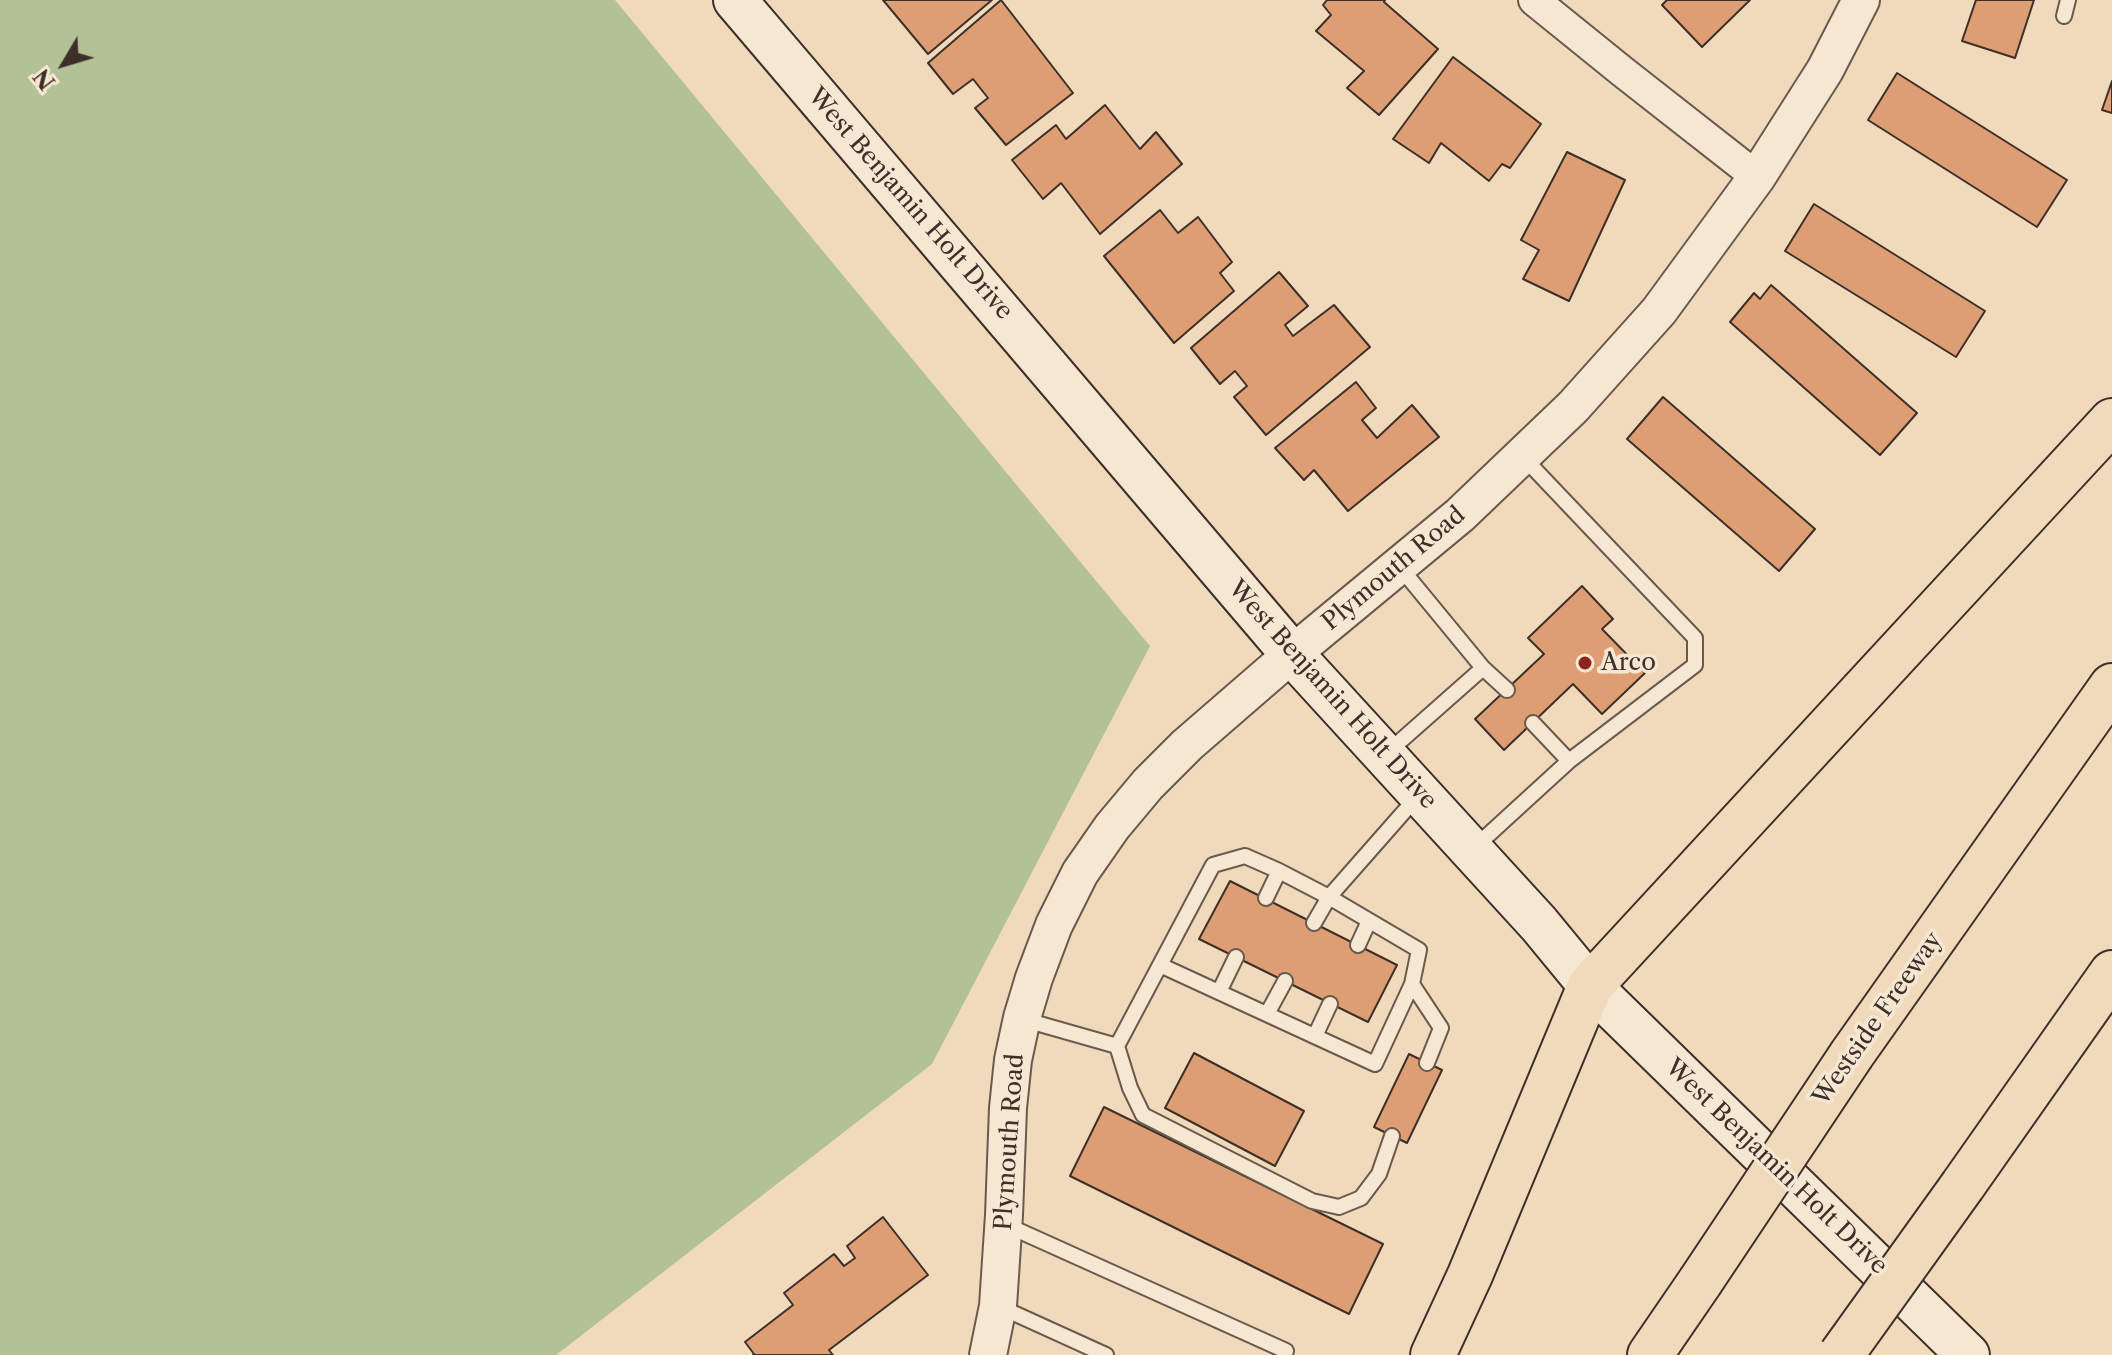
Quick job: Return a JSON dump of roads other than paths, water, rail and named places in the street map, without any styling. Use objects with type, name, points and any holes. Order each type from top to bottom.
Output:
[{"type":"highway","points":[[1433,1355],[1470,1275],[1590,986],[2112,421]]},
{"type":"highway","name":"Westside Freeway","points":[[1650,1355],[1852,1054],[2112,686]]},
{"type":"highway","points":[[1841,1355],[2112,973]]},
{"type":"main road","name":"West Benjamin Holt Drive","points":[[735,0],[1292,654],[1539,924],[1590,986],[1968,1355]]},
{"type":"street","points":[[1534,0],[1757,177]]},
{"type":"street","name":"Plymouth Road","points":[[988,1355],[998,1306],[1013,1060],[1034,978],[1054,925],[1080,873],[1112,827],[1148,784],[1187,745],[1460,515],[1573,407],[1659,311],[1757,177],[1825,70],[1861,0]]},
{"type":"lane","points":[[2064,16],[2068,0]]},
{"type":"lane","points":[[1471,850],[1569,761],[1695,665],[1695,638],[1522,456]]},
{"type":"lane","points":[[1399,566],[1483,668],[1507,690]]},
{"type":"lane","points":[[1384,755],[1483,668]]},
{"type":"lane","points":[[1533,723],[1569,761]]},
{"type":"lane","points":[[1314,923],[1329,897],[1420,795]]},
{"type":"lane","points":[[1160,965],[1375,1064],[1412,984],[1419,950],[1329,897],[1245,856],[1213,865],[1117,1046],[1130,1088],[1143,1115],[1312,1201],[1339,1207],[1361,1198],[1379,1174],[1392,1136]]},
{"type":"lane","points":[[1266,898],[1279,871]]},
{"type":"lane","points":[[1358,945],[1369,921]]},
{"type":"lane","points":[[1219,992],[1236,957]]},
{"type":"lane","points":[[1267,1014],[1285,981]]},
{"type":"lane","points":[[1412,984],[1441,1028],[1427,1063]]},
{"type":"lane","points":[[1315,1036],[1330,1004]]},
{"type":"lane","points":[[1022,1018],[1117,1046]]},
{"type":"lane","points":[[1004,1223],[1286,1351]]},
{"type":"lane","points":[[998,1306],[1106,1355]]},
{"type":"place","name":"Arco","points":[[1585,663]]}]
